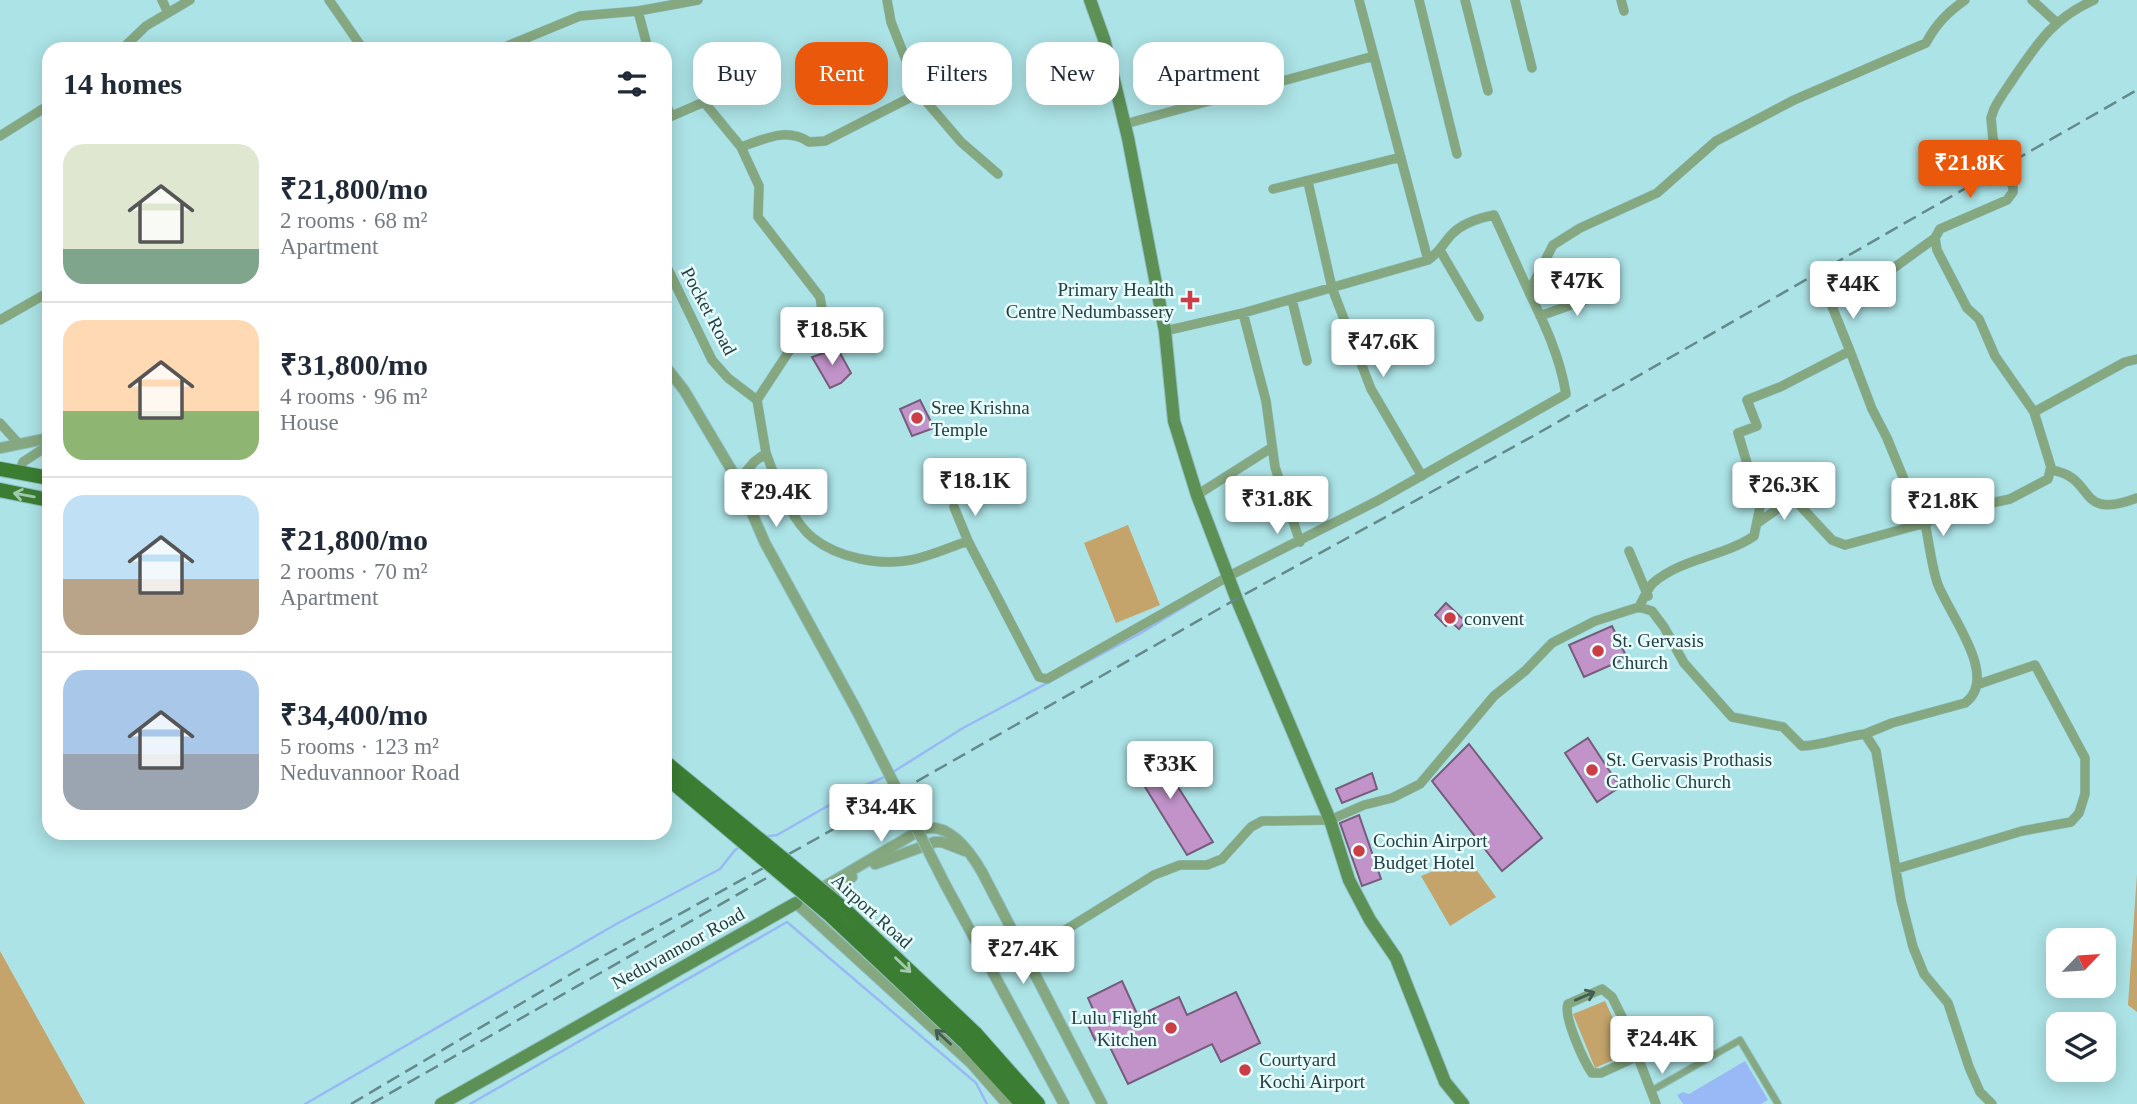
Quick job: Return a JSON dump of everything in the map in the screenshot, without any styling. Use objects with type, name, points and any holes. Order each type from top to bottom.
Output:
[{"type":"main road","points":[[1090,0],[1104,39],[1125,124],[1164,331],[1174,421],[1198,495],[1330,820],[1349,880],[1370,920],[1396,958],[1445,1082],[1464,1104]]},
{"type":"main road","points":[[0,468],[42,477]]},
{"type":"main road","points":[[0,490],[42,499]]},
{"type":"main road","name":"Airport Road","points":[[672,768],[844,909],[975,1033],[1038,1104]]},
{"type":"main road","name":"Airport Road","points":[[672,782],[830,915],[967,1044],[1022,1104]]},
{"type":"main road","name":"Neduvannoor Road","points":[[441,1104],[796,903]]},
{"type":"street","points":[[162,0],[168,13]]},
{"type":"street","points":[[129,42],[146,26],[190,0]]},
{"type":"street","points":[[329,0],[358,42]]},
{"type":"street","points":[[517,42],[580,16],[638,11],[698,0]]},
{"type":"street","points":[[887,0],[891,22],[902,50]]},
{"type":"street","points":[[1359,0],[1428,260]]},
{"type":"street","points":[[1419,0],[1457,154]]},
{"type":"street","points":[[1465,0],[1488,91]]},
{"type":"street","points":[[1515,0],[1532,68]]},
{"type":"street","points":[[1621,0],[1624,11]]},
{"type":"street","points":[[1529,292],[1553,245],[1580,228],[1657,194],[1716,141],[1794,100],[1926,43],[1934,28],[1948,12],[1965,0]]},
{"type":"street","points":[[2032,0],[2056,22]]},
{"type":"street","points":[[1629,551],[1652,611],[1684,663],[1732,717],[1783,727],[1802,746],[1820,745],[1839,737],[1866,734],[1892,723],[1965,703],[1973,697],[1979,684],[1963,627],[1943,597],[1936,580],[1925,523],[1872,409],[1829,299],[1833,294],[1895,267],[1935,238],[1940,229],[2007,200],[2013,192],[1993,139],[1991,118],[1998,100],[2031,50],[2056,22],[2094,0]]},
{"type":"street","points":[[638,11],[646,42]]},
{"type":"street","points":[[1125,124],[1374,56]]},
{"type":"street","points":[[672,116],[704,102],[741,147],[759,187],[758,217],[820,297],[823,316],[797,339],[757,400],[766,453],[775,479],[794,513],[811,537],[840,553],[872,561],[910,560],[968,541]]},
{"type":"street","points":[[741,147],[779,134],[798,135],[809,142],[825,141],[902,102]]},
{"type":"street","points":[[929,105],[961,142],[999,174]]},
{"type":"street","points":[[0,136],[42,109]]},
{"type":"street","points":[[1273,189],[1308,183],[1401,157]]},
{"type":"street","points":[[1308,183],[1332,288],[1371,389],[1422,476]]},
{"type":"street","points":[[954,507],[968,541],[1042,678],[1046,678],[1169,612],[1229,576],[1300,542],[1422,476],[1566,394],[1562,371],[1540,316],[1494,215],[1474,220],[1452,233],[1441,252],[1428,260],[1292,300],[1164,331]]},
{"type":"street","points":[[1759,522],[1793,498],[1832,540],[1845,545],[1925,523],[1950,512],[2010,499],[2048,479],[2050,470],[2034,412],[1995,356],[1979,319],[1967,308],[1937,250],[1935,238]]},
{"type":"street","points":[[1441,252],[1479,317]]},
{"type":"street","name":"Pocket Road","points":[[672,277],[712,360],[728,378],[757,400]]},
{"type":"street","points":[[1540,316],[1605,293]]},
{"type":"street","points":[[0,320],[42,296]]},
{"type":"street","points":[[1292,300],[1307,361]]},
{"type":"street","points":[[1243,313],[1266,401],[1271,448],[1283,497],[1300,542]]},
{"type":"street","points":[[1639,607],[1652,584],[1681,566],[1738,547],[1754,536],[1760,507],[1738,433],[1757,426],[1747,400],[1780,387],[1850,351]]},
{"type":"street","points":[[2034,412],[2125,362],[2137,359]]},
{"type":"street","points":[[672,375],[684,390],[738,481],[765,543],[857,711],[945,884],[1064,1104]]},
{"type":"street","points":[[0,423],[19,444]]},
{"type":"street","points":[[0,448],[42,439]]},
{"type":"street","points":[[1198,495],[1271,448]]},
{"type":"street","points":[[22,473],[20,470],[23,462],[42,450]]},
{"type":"street","points":[[738,481],[754,462],[766,453]]},
{"type":"street","points":[[2050,470],[2073,477],[2092,500],[2103,506],[2115,506],[2137,498]]},
{"type":"street","points":[[1029,964],[1062,932],[1143,882],[1180,865],[1216,863],[1251,827],[1262,821],[1330,820],[1364,805],[1392,798],[1420,784],[1494,696],[1525,671],[1552,643],[1595,621],[1639,607],[1652,611]]},
{"type":"street","points":[[1896,869],[2022,831],[2071,822],[2079,813],[2085,794],[2085,758],[2035,665],[1979,684]]},
{"type":"street","points":[[1866,734],[1876,751],[1896,869],[1913,947],[1924,974],[1948,1003],[1969,1067],[1980,1092],[1992,1104]]},
{"type":"street","name":"Neduvannoor Road","points":[[796,903],[885,855],[909,835],[927,828],[935,828],[957,840],[971,853]]},
{"type":"street","points":[[808,914],[844,882],[885,855],[934,842],[942,842],[971,853],[1102,1104]]},
{"type":"street","points":[[796,903],[971,1063],[1007,1104]]},
{"type":"street","points":[[1636,1057],[1601,1073],[1592,1073],[1566,1013],[1568,1004],[1602,989],[1606,991],[1624,1021],[1656,1104]]},
{"type":"street","points":[[1651,1091],[1740,1040],[1778,1104]]},
{"type":"shaded area","points":[[1128,525],[1160,605],[1116,623],[1084,543]]},
{"type":"shaded area","points":[[1467,857],[1496,897],[1450,926],[1421,876]]},
{"type":"shaded area","points":[[2137,874],[2137,1012],[2128,1005]]},
{"type":"shaded area","points":[[0,951],[85,1104],[0,1104]]},
{"type":"shaded area","points":[[1605,1001],[1629,1053],[1595,1068],[1573,1014]]},
{"type":"water","points":[[1745,1061],[1768,1100],[1761,1104],[1683,1104],[1677,1095],[1683,1092],[1689,1094]]},
{"type":"building","points":[[835,344],[851,373],[841,383],[830,388],[812,357],[824,353]]},
{"type":"building","name":"Sree Krishna Temple","points":[[920,400],[934,428],[912,436],[900,409]]},
{"type":"building","name":"convent","points":[[1446,603],[1465,621],[1459,629],[1450,621],[1446,626],[1435,615]]},
{"type":"building","name":"St. Gervasis Church","points":[[1612,626],[1627,658],[1584,677],[1569,645]]},
{"type":"building","name":"St. Gervasis Prothasis Catholic Church","points":[[1588,738],[1620,787],[1597,802],[1565,753]]},
{"type":"building","points":[[1150,743],[1213,842],[1187,855],[1129,761]]},
{"type":"building","points":[[1469,744],[1542,838],[1502,871],[1432,781]]},
{"type":"building","points":[[1372,773],[1377,789],[1342,803],[1336,789]]},
{"type":"building","name":"Cochin Airport Budget Hotel","points":[[1359,815],[1381,879],[1362,886],[1340,823]]},
{"type":"building","name":"Lulu Flight Kitchen","points":[[1122,981],[1138,1016],[1179,997],[1187,1015],[1236,992],[1260,1043],[1221,1062],[1212,1044],[1128,1084],[1104,1035],[1095,1040],[1086,1021],[1096,1016],[1088,998]]},
{"type":"waterway","points":[[893,772],[963,728],[1141,633],[1212,590]]},
{"type":"waterway","points":[[762,837],[777,835],[861,787],[887,776]]},
{"type":"waterway","points":[[305,1104],[618,923],[720,869],[740,847]]},
{"type":"waterway","points":[[470,1104],[787,922],[976,1083],[987,1104]]},
{"type":"railway","points":[[351,1104],[576,971],[816,839],[1238,598],[1535,435],[2137,90]]},
{"type":"railway","points":[[371,1104],[777,872]]},
{"type":"place","name":"Primary Health Centre Nedumbassery","points":[[1190,300]]},
{"type":"place","name":"Sree Krishna Temple","points":[[917,418]]},
{"type":"place","name":"convent","points":[[1450,618]]},
{"type":"place","name":"St. Gervasis Church","points":[[1598,651]]},
{"type":"place","name":"St. Gervasis Prothasis Catholic Church","points":[[1592,770]]},
{"type":"place","name":"Cochin Airport Budget Hotel","points":[[1359,851]]},
{"type":"place","name":"Lulu Flight Kitchen","points":[[1171,1028]]},
{"type":"place","name":"Courtyard Kochi Airport","points":[[1245,1070]]}]
